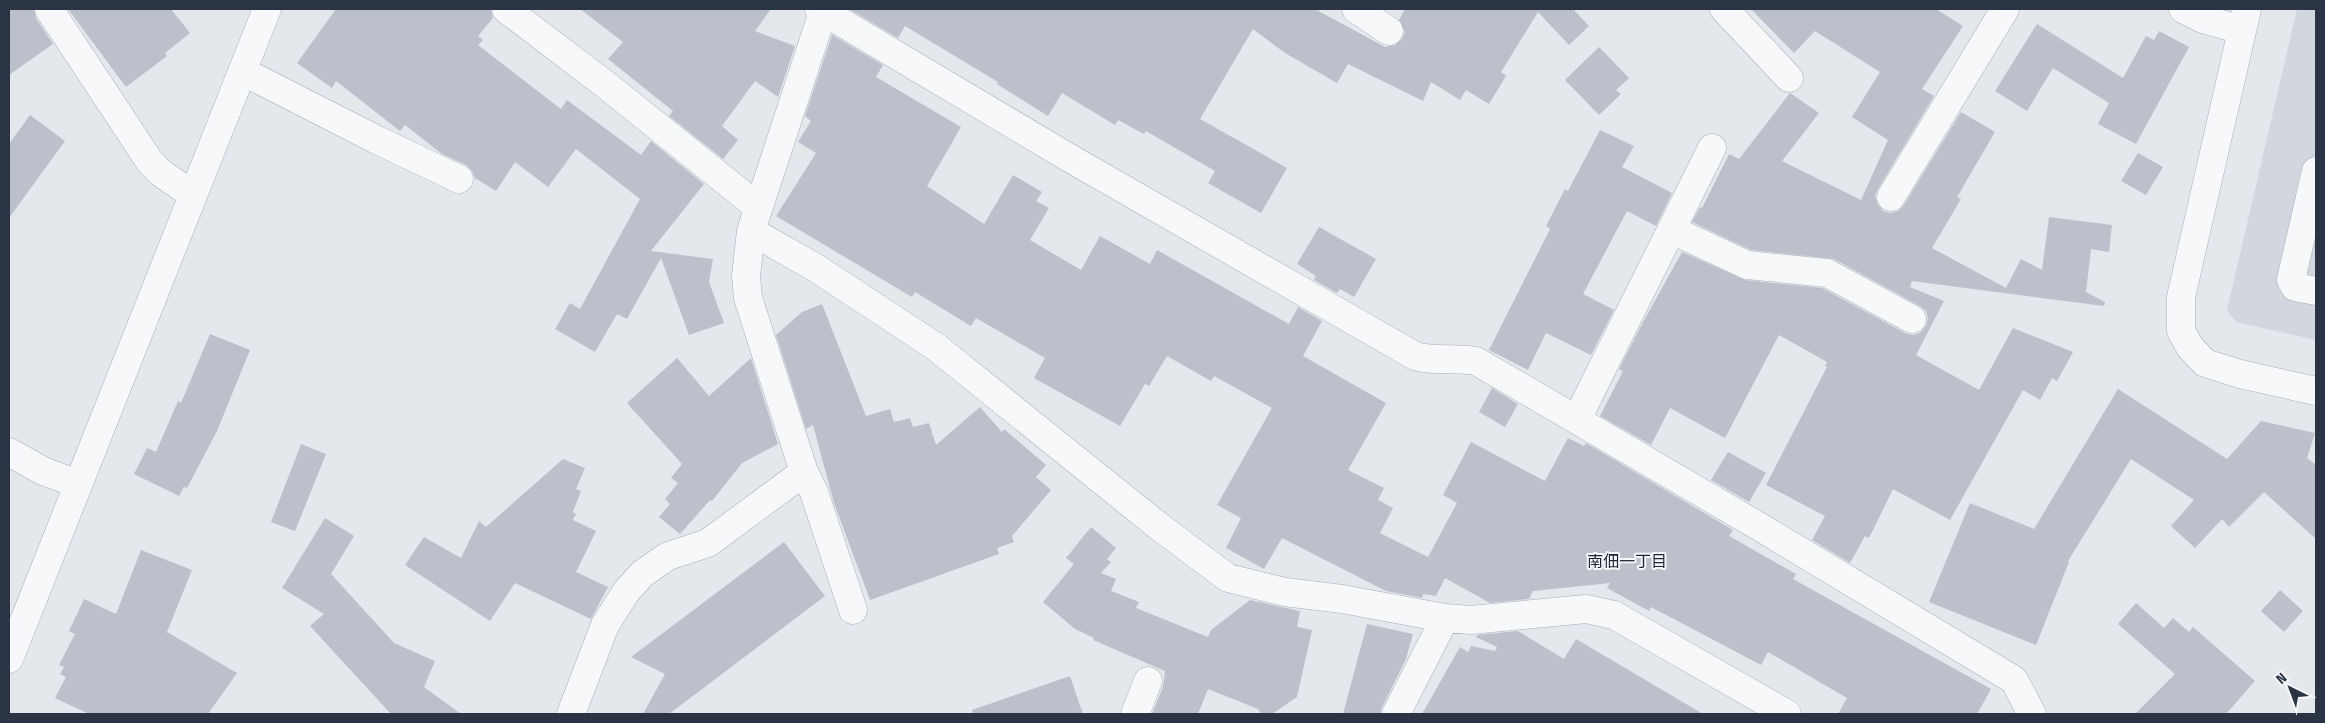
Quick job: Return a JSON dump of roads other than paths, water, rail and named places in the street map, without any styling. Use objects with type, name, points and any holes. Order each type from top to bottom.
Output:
[{"type":"street","points":[[49,9],[150,162],[161,173],[193,195]]},
{"type":"street","points":[[9,659],[267,9]]},
{"type":"street","points":[[506,9],[613,91],[755,219],[816,268],[936,347],[1161,528],[1228,578],[1285,592],[1342,599],[1444,618],[1470,620],[1586,609],[1600,610],[1614,615],[1787,714]]},
{"type":"street","points":[[1356,9],[1389,31]]},
{"type":"street","points":[[1724,9],[1789,78]]},
{"type":"street","points":[[1891,197],[2005,9]]},
{"type":"street","points":[[2184,9],[2203,19],[2245,20],[2181,297],[2181,331],[2190,347],[2205,363],[2240,374],[2316,391]]},
{"type":"street","points":[[853,610],[814,492],[804,472],[748,298],[746,276],[755,219],[822,10],[1075,160],[1415,356],[1426,359],[1461,358],[1476,361],[2014,680],[2032,714]]},
{"type":"street","points":[[242,71],[377,140],[459,179]]},
{"type":"street","points":[[1577,420],[1712,148]]},
{"type":"street","points":[[2316,171],[2291,280],[2296,287],[2316,292]]},
{"type":"street","points":[[1672,230],[1747,265],[1827,274],[1912,319]]},
{"type":"street","points":[[9,452],[43,471],[78,484]]},
{"type":"street","points":[[571,714],[605,625],[626,592],[642,574],[668,556],[708,543],[804,472]]},
{"type":"street","points":[[1396,714],[1444,618]]},
{"type":"street","points":[[1135,714],[1148,681]]},
{"type":"district","name":"南佃一丁目","points":[[1627,561]]}]
